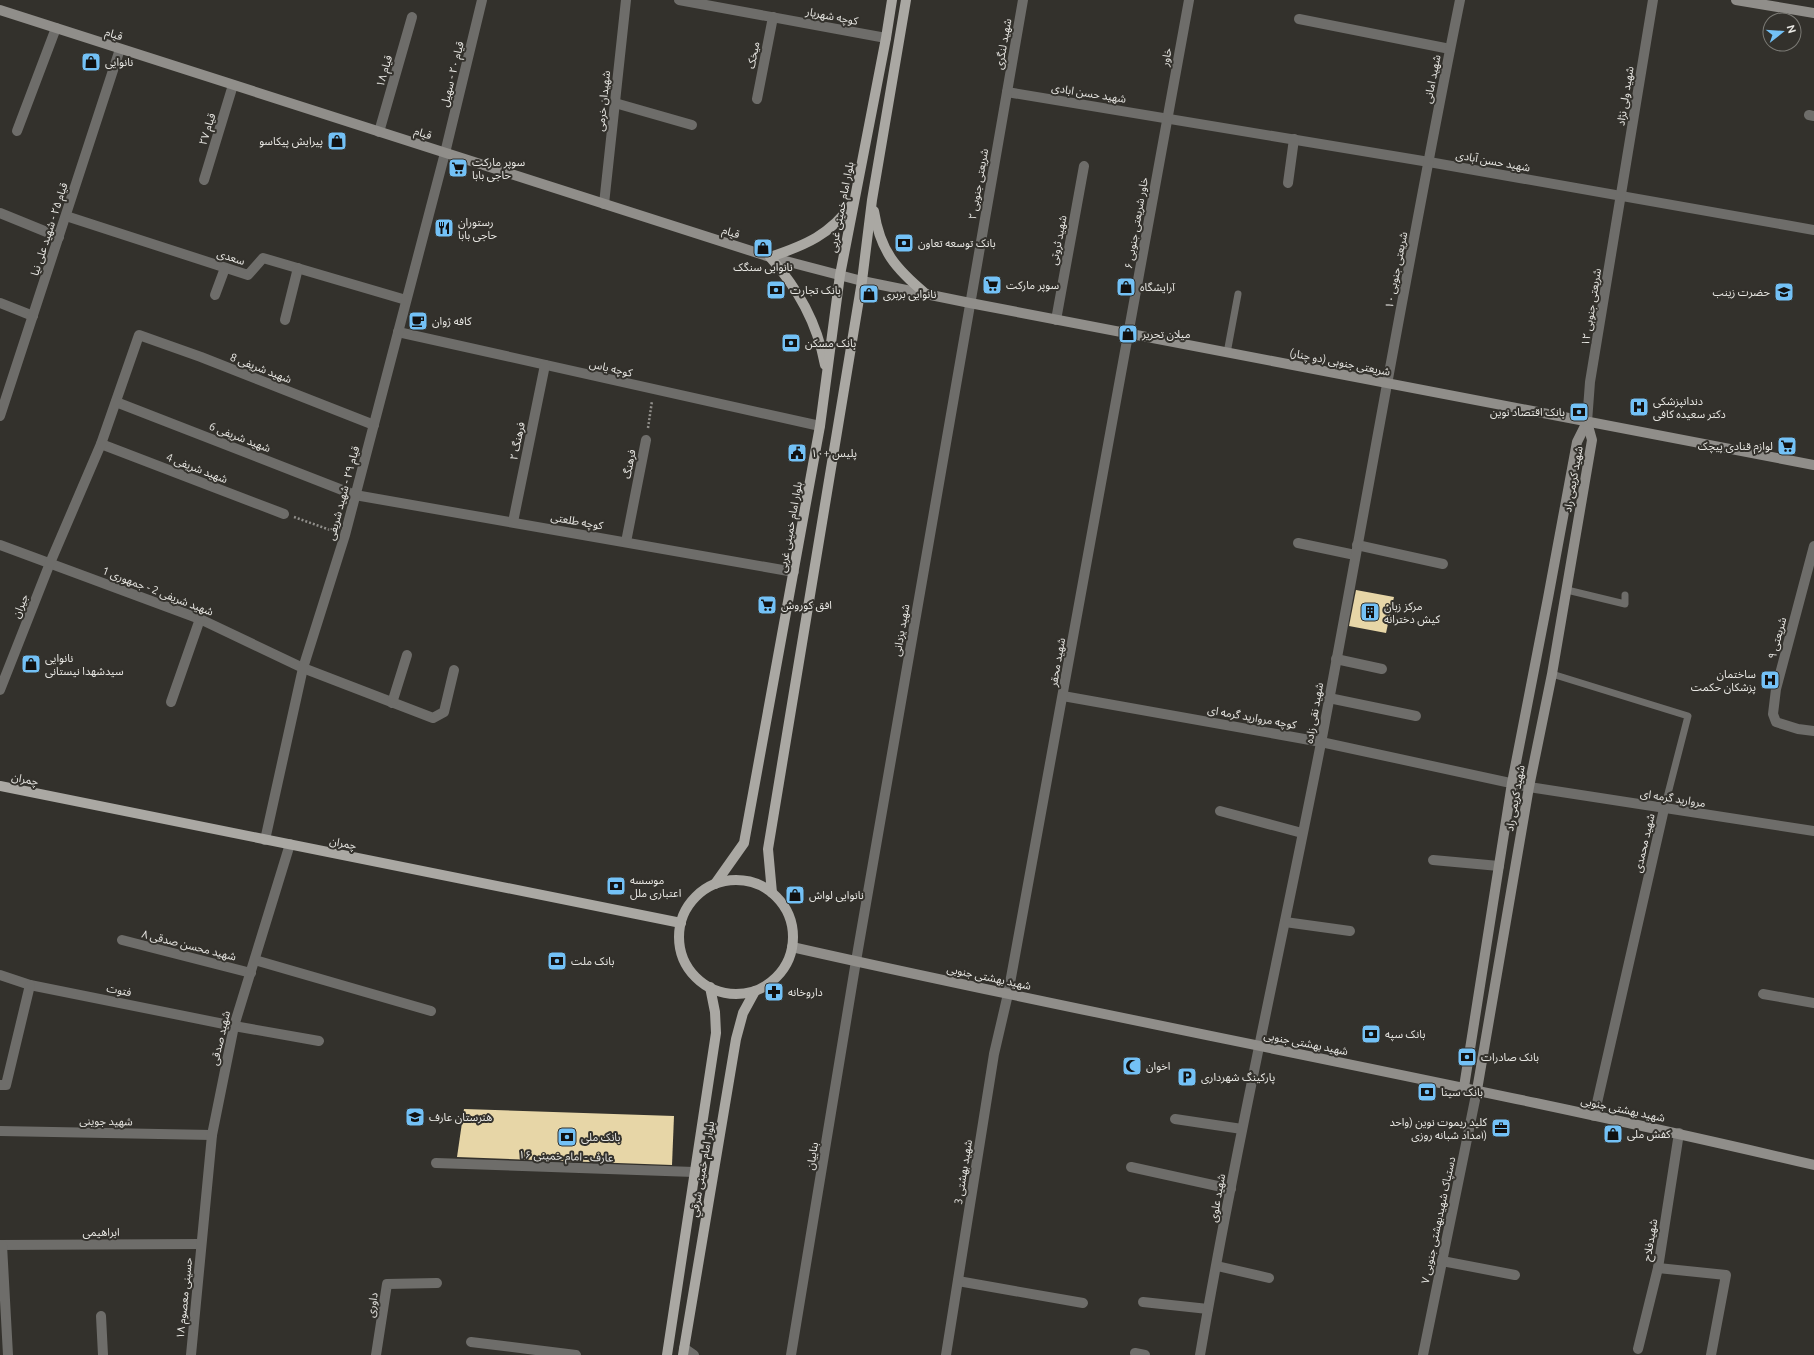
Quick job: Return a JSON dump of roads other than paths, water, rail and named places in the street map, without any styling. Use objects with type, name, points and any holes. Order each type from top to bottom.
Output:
[{"type":"main road","name":"بلوار امام خمینی غربی","points":[[715,884],[744,843],[820,426],[840,275],[892,0]]},
{"type":"main road","points":[[772,893],[768,849],[862,281],[872,200],[906,0]]},
{"type":"main road","points":[[1736,0],[1757,2],[1814,13]]},
{"type":"main road","name":"قیام","points":[[0,10],[604,204],[770,256],[862,281]]},
{"type":"main road","points":[[827,375],[822,349],[814,323],[802,299],[770,256],[796,248],[820,236],[841,219],[855,199]]},
{"type":"main road","points":[[872,200],[876,227],[887,253],[904,276],[926,294]]},
{"type":"main road","name":"شریعتی جنوبی (دو چنار)","points":[[862,281],[970,304],[1814,465]]},
{"type":"main road","name":"شهید کریمی راد","points":[[1477,1090],[1529,788],[1567,590],[1592,440],[1587,422]]},
{"type":"main road","name":"شهید کریمی راد","points":[[1464,1088],[1512,783],[1548,598],[1576,442],[1587,422]]},
{"type":"main road","name":"چمران","points":[[0,786],[681,923]]},
{"type":"main road","points":[[730,880],[745,880],[759,885],[772,893],[782,904],[790,917],[793,932],[792,947],[788,961],[779,974],[768,984],[755,991],[739,994],[724,992],[710,987],[695,976],[684,960],[680,942],[681,923],[688,906],[700,893],[715,884],[730,880]]},
{"type":"main road","name":"شهید بهشتی جنوبی","points":[[792,947],[1008,994],[1679,1133],[1814,1165]]},
{"type":"main road","name":"بلوار امام خمینی شرقي","points":[[667,1355],[716,1033],[715,1012],[710,987]]},
{"type":"main road","name":"بلوار امام خمینی شرقي","points":[[684,1352],[736,1039],[743,1013],[755,991]]},
{"type":"street","name":"قیام ۲۰ - سهیل","points":[[445,153],[482,0]]},
{"type":"street","name":"شهیدان خرمی","points":[[604,204],[626,0]]},
{"type":"street","name":"کوچه شهریار","points":[[678,0],[886,38]]},
{"type":"street","name":"شهید لنگری","points":[[1007,92],[1023,0]]},
{"type":"street","name":"خاور","points":[[1168,117],[1189,0]]},
{"type":"street","name":"شهید امانی","points":[[1429,162],[1460,0]]},
{"type":"street","name":"شهید ولی نژاد","points":[[1621,196],[1653,0]]},
{"type":"street","name":"قیام ۱۸","points":[[379,132],[412,17]]},
{"type":"street","name":"میخک","points":[[757,99],[773,17]]},
{"type":"street","points":[[1300,19],[1450,49]]},
{"type":"street","points":[[17,131],[56,28]]},
{"type":"street","name":"قیام ۲۵ - شهید علی نیا","points":[[0,416],[120,49]]},
{"type":"street","name":"قیام ۲۷","points":[[204,180],[233,85]]},
{"type":"street","name":"شهید حسن ابادی","points":[[1007,92],[1168,117]]},
{"type":"street","name":"شریعتی جنوبی ۲","points":[[970,304],[1007,92]]},
{"type":"street","points":[[615,103],[692,125]]},
{"type":"street","name":"شهید حسن آبادی","points":[[1168,117],[1814,230]]},
{"type":"street","name":"خاور شریعتی جنوبی ۶","points":[[1128,334],[1168,117]]},
{"type":"street","points":[[1288,183],[1294,139]]},
{"type":"street","name":"قیام ۲۹ - شهید شریفی","points":[[265,840],[303,668],[345,535],[445,153]]},
{"type":"street","name":"شریعتی جنوبی ۱۰","points":[[1387,383],[1429,162]]},
{"type":"street","name":"شهید ثروتی","points":[[1056,320],[1084,166]]},
{"type":"street","name":"شریعتی جنوبی ۱۲","points":[[1587,422],[1590,382],[1621,196]]},
{"type":"street","points":[[0,213],[59,237]]},
{"type":"street","name":"سعدی","points":[[66,216],[248,275],[263,258],[406,300]]},
{"type":"street","points":[[215,295],[225,268]]},
{"type":"street","points":[[285,320],[298,268]]},
{"type":"street","points":[[0,303],[33,316]]},
{"type":"street","name":"شهید یزدانی","points":[[856,961],[970,304]]},
{"type":"street","name":"کوچه یاس","points":[[398,332],[820,426]]},
{"type":"street","name":"شهید محقر","points":[[1008,994],[1128,334]]},
{"type":"street","name":"شهید شریفی 8","points":[[139,335],[201,357],[374,425]]},
{"type":"street","name":"جیران","points":[[2,685],[50,563],[101,444],[139,335]]},
{"type":"street","name":"فرهنگ ۲","points":[[513,522],[545,365]]},
{"type":"street","name":"شهید نقی زاده","points":[[1260,1046],[1321,742],[1387,383]]},
{"type":"street","name":"شهید شریفی 6","points":[[116,402],[355,495]]},
{"type":"street","name":"فرهنگ","points":[[626,542],[646,440]]},
{"type":"street","name":"شهید شریفی 4","points":[[101,444],[284,514]]},
{"type":"street","name":"کوچه طلعتی","points":[[355,495],[794,572]]},
{"type":"street","points":[[1298,543],[1355,556]]},
{"type":"street","name":"شهید شریفی 2 - جمهوری 1","points":[[0,545],[200,619],[303,668],[433,718],[444,712],[454,670]]},
{"type":"street","points":[[1357,545],[1443,564]]},
{"type":"street","name":"شریعتی ۹","points":[[1814,546],[1776,689],[1773,714],[1776,722],[1798,729],[1814,731]]},
{"type":"street","points":[[171,702],[200,619]]},
{"type":"street","points":[[392,703],[407,655]]},
{"type":"street","points":[[1336,659],[1382,669]]},
{"type":"street","name":"کوچه مروارید گرمه ای","points":[[1063,696],[1321,742],[1512,783],[1529,788]]},
{"type":"street","points":[[1329,698],[1416,716]]},
{"type":"street","name":"مروارید گرمه ای","points":[[1529,788],[1814,831]]},
{"type":"street","name":"شهید محمدی","points":[[1594,1116],[1664,808]]},
{"type":"street","points":[[1220,811],[1302,833]]},
{"type":"street","name":"شهید صدقی","points":[[202,1244],[212,1135],[234,1026],[290,844]]},
{"type":"street","points":[[1433,860],[1499,866]]},
{"type":"street","points":[[1285,922],[1350,931]]},
{"type":"street","name":"شهید محسن صدقی ۸","points":[[122,940],[251,972]]},
{"type":"street","points":[[255,960],[431,1011]]},
{"type":"street","name":"بناییان","points":[[791,1355],[856,961]]},
{"type":"street","name":"فتوت","points":[[0,975],[30,985],[234,1026],[319,1041]]},
{"type":"street","points":[[0,1085],[6,1085],[30,985]]},
{"type":"street","name":"شهید بهشتی 3","points":[[946,1355],[994,1054],[1008,994]]},
{"type":"street","points":[[1763,994],[1814,1003]]},
{"type":"street","name":"شهید علوی","points":[[1200,1355],[1242,1129],[1260,1046]]},
{"type":"street","name":"دستپاک شهیدبهشتی جنوبی ۷","points":[[1423,1355],[1477,1090]]},
{"type":"street","points":[[1175,1120],[1242,1129]]},
{"type":"street","name":"شهید جوینی","points":[[0,1131],[212,1135]]},
{"type":"street","name":"شهیدفلاح","points":[[1638,1349],[1658,1268],[1679,1133]]},
{"type":"street","name":"عارف - امام خمینی ۱۶","points":[[436,1163],[694,1172]]},
{"type":"street","points":[[1130,1168],[1231,1190]]},
{"type":"street","name":"ابراهیمی","points":[[1,1245],[202,1244]]},
{"type":"street","name":"حسینی معصوم ۱۸","points":[[191,1355],[202,1244]]},
{"type":"street","points":[[1,1245],[8,1355]]},
{"type":"street","points":[[1442,1261],[1515,1275]]},
{"type":"street","points":[[1217,1266],[1269,1278]]},
{"type":"street","points":[[1658,1268],[1726,1275],[1711,1355]]},
{"type":"street","points":[[958,1281],[1083,1303]]},
{"type":"street","name":"داوری","points":[[376,1355],[387,1284],[437,1283]]},
{"type":"street","points":[[1143,1302],[1208,1309]]},
{"type":"street","points":[[101,1316],[103,1355]]},
{"type":"street","points":[[471,1342],[576,1355]]},
{"type":"street","points":[[684,1352],[694,1355]]},
{"type":"lane","points":[[1227,353],[1238,294]]},
{"type":"lane","points":[[1567,590],[1625,604],[1624,595]]},
{"type":"lane","name":"شهید محمدی","points":[[1552,674],[1688,716],[1664,808]]},
{"type":"place","name":"نانوایی","points":[[91,62]]},
{"type":"place","name":"پیرایش پیکاسو","points":[[337,141]]},
{"type":"place","name":"سوپر مارکت حاجی بابا","points":[[458,168]]},
{"type":"place","name":"رستوران حاجی بابا","points":[[444,228]]},
{"type":"place","name":"بانک توسعه تعاون","points":[[904,243]]},
{"type":"place","name":"نانوایی سنگک","points":[[763,248]]},
{"type":"place","name":"سوپر مارکت","points":[[992,285]]},
{"type":"place","name":"آرایشگاه","points":[[1126,287]]},
{"type":"place","name":"بانک تجارت","points":[[776,290]]},
{"type":"place","name":"حضرت زینب","points":[[1784,292]]},
{"type":"place","name":"نانوایی بربری","points":[[869,294]]},
{"type":"place","name":"کافه ژوان","points":[[418,321]]},
{"type":"place","name":"میلان تحریر","points":[[1128,334]]},
{"type":"place","name":"بانک مسکن","points":[[791,343]]},
{"type":"place","name":"دندانپزشکی دکتر سعیده کافی","points":[[1639,407]]},
{"type":"place","name":"بانک اقتصاد نوین","points":[[1579,412]]},
{"type":"place","name":"لوازم قنادی پیچک","points":[[1787,446]]},
{"type":"place","name":"پلیس +۱۰","points":[[797,453]]},
{"type":"place","name":"افق کوروش","points":[[767,605]]},
{"type":"place","name":"مرکز زبان کیش دخترانه","points":[[1370,612]]},
{"type":"place","name":"نانوایی سیدشهدا نیستانی","points":[[31,664]]},
{"type":"place","name":"ساختمان پزشکان حکمت","points":[[1770,680]]},
{"type":"place","name":"موسسه اعتباری ملل","points":[[616,886]]},
{"type":"place","name":"نانوایی لواش","points":[[795,895]]},
{"type":"place","name":"بانک ملت","points":[[557,961]]},
{"type":"place","name":"داروخانه","points":[[774,992]]},
{"type":"place","name":"بانک سپه","points":[[1371,1034]]},
{"type":"place","name":"بانک صادرات","points":[[1467,1057]]},
{"type":"place","name":"اخوان","points":[[1132,1066]]},
{"type":"place","name":"پارکینگ شهرداری","points":[[1187,1077]]},
{"type":"place","name":"بانک سینا","points":[[1427,1092]]},
{"type":"place","name":"هنرستان عارف","points":[[415,1117]]},
{"type":"place","name":"کلید ریموت نوین (واحد امداد شبانه روزی)","points":[[1501,1128]]},
{"type":"place","name":"کفش ملی","points":[[1613,1134]]},
{"type":"place","name":"بانک ملی","points":[[567,1137]]}]
